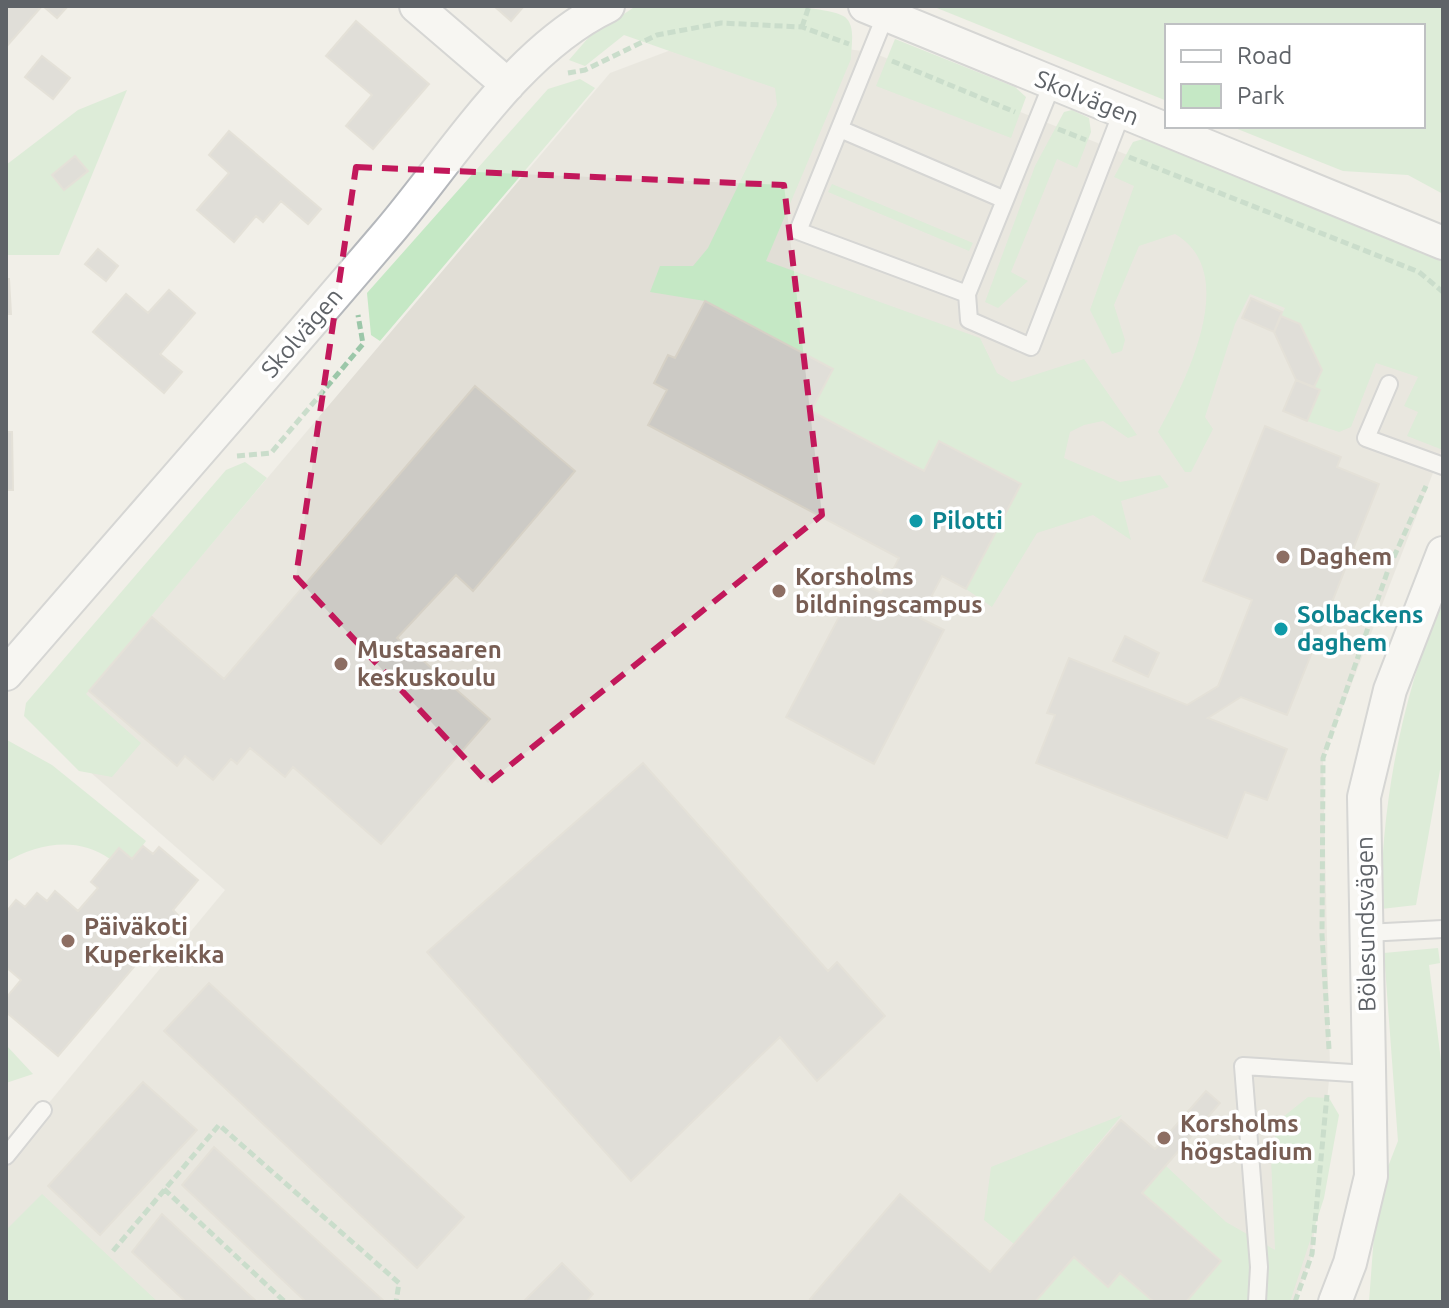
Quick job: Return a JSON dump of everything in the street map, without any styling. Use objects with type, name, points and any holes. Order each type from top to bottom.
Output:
[{"type":"street","points":[[416,6],[508,85]]},
{"type":"street","name":"Skolvägen","points":[[7,671],[389,233],[508,85],[582,19],[608,6]]},
{"type":"street","name":"Skolvägen","points":[[880,8],[1052,84],[1443,243]]},
{"type":"street","name":"Bölesundsvägen","points":[[1335,1302],[1350,1263],[1371,1176],[1364,797],[1390,690],[1443,553]]},
{"type":"lane","points":[[880,8],[871,52],[798,231],[967,294]]},
{"type":"lane","points":[[1052,84],[967,294],[969,320],[1031,347],[1122,112]]},
{"type":"lane","points":[[840,129],[1005,200]]},
{"type":"lane","points":[[1389,384],[1366,438],[1443,466]]},
{"type":"lane","points":[[1366,933],[1443,929]]},
{"type":"lane","points":[[1257,1302],[1259,1267],[1243,1066],[1368,1074]]},
{"type":"lane","points":[[6,1156],[43,1110]]},
{"type":"path","points":[[802,27],[809,6]]},
{"type":"path","points":[[562,74],[585,70],[657,35],[685,29],[721,23],[802,27],[1419,272],[1443,292]]},
{"type":"path","points":[[226,457],[271,453],[363,344],[356,299]]},
{"type":"path","points":[[113,1251],[219,1125],[399,1283],[396,1302]]},
{"type":"path","points":[[164,1189],[285,1302]]},
{"type":"highlighted area","points":[[356,167],[784,185],[822,515],[488,783],[296,577]]},
{"type":"shaded area","name":"Korsholms bildningscampus","points":[[716,33],[871,52],[1419,272],[1443,447],[1323,758],[1330,1070],[1312,1254],[1295,1302],[6,1302],[6,1147],[43,1110],[225,890],[49,736],[610,73]]},
{"type":"green space","points":[[636,6],[778,6],[808,8],[845,17],[852,31],[851,59],[766,261],[980,338],[997,373],[1012,382],[1084,359],[1137,435],[1128,438],[1103,421],[1084,425],[1070,432],[1064,458],[1120,482],[1160,475],[1169,487],[1121,501],[1131,540],[1093,515],[1037,533],[992,607],[966,589],[1021,484],[939,441],[924,471],[811,411],[833,369],[705,301],[650,292],[660,266],[693,266],[708,248],[777,105],[775,88],[624,35],[585,66],[569,60],[589,37]]},
{"type":"green space","points":[[932,6],[1443,6],[1443,194],[1408,175],[1343,171],[1235,128],[1425,128],[1425,24],[1165,24],[1165,100]]},
{"type":"green space","points":[[895,39],[1015,87],[1026,97],[1011,138],[876,86]]},
{"type":"green space","points":[[580,79],[595,88],[380,341],[371,335],[367,293],[548,89]]},
{"type":"green space","points":[[127,90],[59,255],[6,255],[6,165],[78,110]]},
{"type":"green space","points":[[1072,110],[1089,118],[1091,132],[1077,168],[1057,159],[1011,272],[1028,281],[998,308],[985,302],[1035,166],[1064,112]]},
{"type":"green space","points":[[1143,139],[1223,168],[1443,261],[1443,450],[1407,436],[1418,412],[1404,406],[1418,377],[1376,363],[1351,427],[1339,432],[1307,421],[1320,390],[1314,387],[1322,369],[1300,325],[1281,316],[1285,308],[1250,294],[1235,324],[1205,417],[1213,429],[1191,472],[1185,472],[1158,432],[1193,358],[1202,329],[1206,301],[1204,274],[1195,252],[1175,234],[1139,246],[1114,305],[1125,340],[1122,351],[1112,354],[1090,310],[1134,186],[1114,177],[1133,142]]},
{"type":"green space","points":[[832,184],[973,243],[969,251],[828,192]]},
{"type":"green space","points":[[245,462],[267,478],[86,694],[141,743],[112,777],[79,771],[24,716],[26,703],[226,470]]},
{"type":"green space","points":[[1443,598],[1443,770],[1440,770],[1416,905],[1381,909],[1385,830],[1397,750],[1416,673]]},
{"type":"green space","points":[[7,740],[52,765],[146,841],[132,859],[119,848],[110,859],[85,847],[58,845],[31,850],[6,862]]},
{"type":"green space","points":[[1438,948],[1440,963],[1429,965],[1443,1077],[1443,1302],[1369,1302],[1377,1195],[1398,1141],[1384,953]]},
{"type":"green space","points":[[6,1045],[33,1074],[6,1083]]},
{"type":"green space","points":[[1308,1097],[1329,1098],[1339,1115],[1324,1198],[1290,1302],[1186,1302],[1221,1261],[1142,1193],[1166,1166],[1226,1222],[1275,1250],[1271,1158],[1278,1121]]},
{"type":"green space","points":[[1122,1115],[1014,1244],[984,1220],[991,1167]]},
{"type":"green space","points":[[42,1194],[158,1302],[6,1302],[6,1230]]},
{"type":"green space","points":[[1074,1257],[1108,1286],[1120,1273],[1154,1302],[1035,1302]]},
{"type":"building","points":[[6,6],[42,6],[6,47]]},
{"type":"building","points":[[43,6],[68,6],[57,18]]},
{"type":"building","points":[[494,6],[524,6],[511,21]]},
{"type":"building","points":[[356,21],[429,84],[373,149],[346,126],[372,95],[326,56]]},
{"type":"building","points":[[42,56],[70,78],[53,99],[25,77]]},
{"type":"building","points":[[229,131],[321,209],[308,224],[281,201],[263,222],[256,216],[234,242],[197,210],[229,173],[209,155]]},
{"type":"building","points":[[75,156],[88,171],[64,190],[52,175]]},
{"type":"building","points":[[98,249],[118,266],[106,281],[85,264]]},
{"type":"building","points":[[6,279],[9,279],[11,314],[6,314]]},
{"type":"building","points":[[169,290],[195,313],[160,354],[182,372],[164,393],[93,332],[126,294],[148,313]]},
{"type":"building","points":[[1251,298],[1282,312],[1274,332],[1242,318]]},
{"type":"building","name":"Pilotti","points":[[705,301],[833,369],[811,411],[924,471],[939,441],[1021,484],[966,589],[942,576],[920,618],[944,630],[874,764],[786,717],[858,581],[881,593],[899,558],[648,425],[667,390],[654,383],[668,355],[675,358]]},
{"type":"building","points":[[1281,316],[1300,324],[1322,370],[1314,387],[1296,380],[1274,332]]},
{"type":"building","points":[[1296,380],[1320,390],[1307,421],[1283,411]]},
{"type":"building","points":[[475,386],[575,471],[473,591],[456,575],[397,638],[490,719],[381,844],[293,767],[285,777],[250,748],[237,764],[231,759],[213,780],[185,756],[177,766],[89,691],[152,617],[224,679]]},
{"type":"building","name":"Solbackens daghem","points":[[1265,426],[1341,457],[1337,467],[1379,484],[1287,715],[1241,697],[1208,718],[1287,749],[1267,800],[1245,792],[1227,838],[1036,763],[1055,715],[1047,713],[1069,658],[1187,705],[1218,686],[1252,600],[1203,581]]},
{"type":"building","points":[[6,432],[12,432],[13,490],[6,490]]},
{"type":"building","points":[[1125,636],[1159,653],[1148,677],[1113,661]]},
{"type":"building","points":[[643,763],[828,971],[837,962],[885,1016],[817,1081],[780,1037],[631,1181],[427,952]]},
{"type":"building","points":[[143,846],[153,854],[159,847],[198,880],[173,910],[178,915],[58,1056],[6,1012],[6,998],[21,980],[6,967],[6,912],[16,900],[25,907],[37,893],[47,901],[55,891],[78,911],[98,888],[91,882],[119,848],[132,859]]},
{"type":"building","points":[[209,983],[464,1217],[417,1268],[164,1031]]},
{"type":"building","points":[[143,1082],[197,1130],[100,1235],[48,1186]]},
{"type":"building","points":[[1206,1091],[1220,1103],[1142,1193],[1221,1261],[1186,1302],[1154,1302],[1120,1273],[1108,1287],[1074,1257],[1035,1302],[814,1302],[810,1299],[900,1194],[990,1272],[1121,1120],[1155,1149]]},
{"type":"building","points":[[214,1147],[384,1301],[306,1302],[182,1185]]},
{"type":"building","points":[[162,1214],[257,1302],[186,1302],[132,1252]]},
{"type":"building","points":[[562,1263],[593,1294],[586,1302],[523,1302]]},
{"type":"place","name":"Pilotti","points":[[916,521]]},
{"type":"place","name":"Daghem","points":[[1283,557]]},
{"type":"place","name":"Korsholms bildningscampus","points":[[779,591]]},
{"type":"place","name":"Solbackens daghem","points":[[1281,629]]},
{"type":"place","name":"Mustasaaren keskuskoulu","points":[[341,664]]},
{"type":"place","name":"Päiväkoti Kuperkeikka","points":[[68,941]]},
{"type":"place","name":"Korsholms högstadium","points":[[1164,1138]]}]
